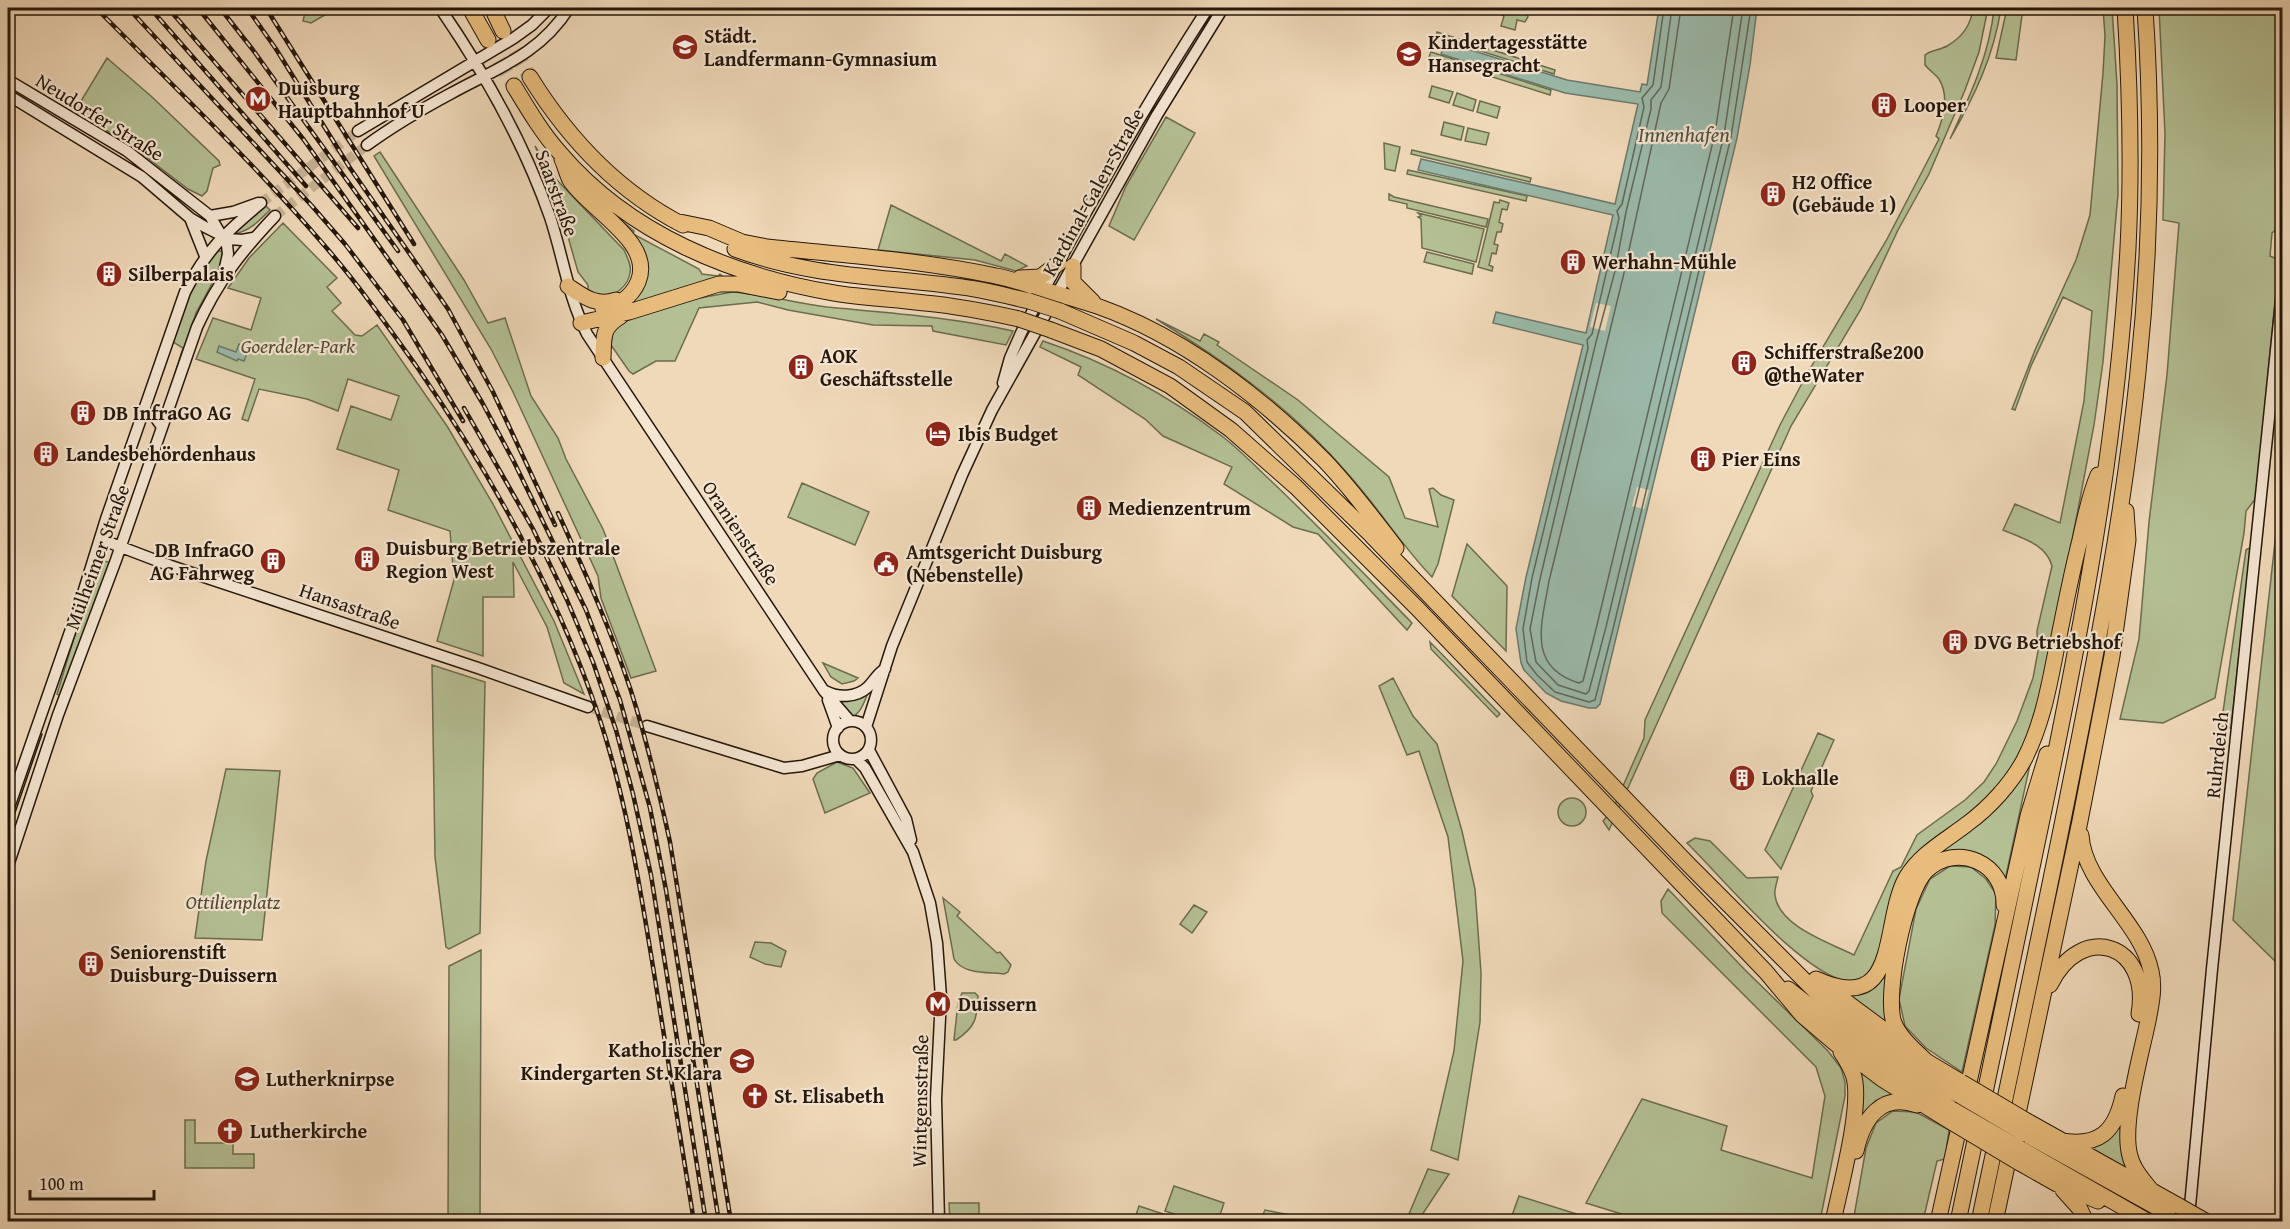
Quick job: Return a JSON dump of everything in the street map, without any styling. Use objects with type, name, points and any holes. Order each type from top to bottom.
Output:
[{"type":"highway","points":[[470,8],[488,40]]},
{"type":"highway","points":[[492,8],[503,31]]},
{"type":"highway","points":[[1958,1221],[2067,699],[2096,535],[2118,373],[2128,247],[2130,91],[2125,8]]},
{"type":"highway","points":[[1979,1221],[2079,738],[2124,481],[2138,373],[2148,248],[2150,114],[2145,8]]},
{"type":"highway","points":[[530,77],[572,138],[626,189],[675,221],[722,244],[786,265],[834,274],[976,289],[1060,310],[1134,343],[1179,367],[1245,412],[1311,474],[1689,865],[1819,995],[1873,1039],[1918,1071],[1960,1088]]},
{"type":"highway","points":[[514,86],[560,153],[608,199],[636,219],[690,250],[770,280],[837,294],[966,308],[1019,319],[1101,350],[1146,372],[1203,408],[1296,487],[1418,609],[1766,972],[1802,1015],[1836,1044],[1928,1109]]},
{"type":"highway","points":[[560,153],[571,181],[621,232],[636,252],[641,268],[636,286],[622,302],[597,311],[581,322]]},
{"type":"highway","points":[[675,221],[710,228],[742,242],[767,247],[924,264],[999,276],[1033,278],[1066,264],[1073,282],[1097,306]]},
{"type":"highway","points":[[999,276],[1097,306],[1191,353],[1232,381],[1278,418],[1324,460],[1355,495],[1428,595]]},
{"type":"highway","points":[[581,322],[628,312],[719,284],[738,284],[798,296],[837,294]]},
{"type":"highway","points":[[567,286],[601,303],[618,299],[636,286]]},
{"type":"highway","points":[[603,358],[605,330],[613,321],[628,312]]},
{"type":"highway","points":[[1816,979],[1831,985],[1852,988],[1870,981],[1880,971],[1886,957],[1902,887],[1915,865],[1924,855],[1989,806],[2023,762],[2044,712],[2070,581],[2091,491],[2107,453]]},
{"type":"highway","points":[[1995,1221],[2080,821],[2112,656],[2128,540],[2124,481]]},
{"type":"highway","points":[[1938,1221],[2028,816],[2055,726],[2067,699]]},
{"type":"highway","points":[[2080,821],[2082,846],[2088,864],[2133,933],[2151,971],[2151,1002],[2126,1137],[2133,1164],[2151,1190]]},
{"type":"highway","points":[[1926,1061],[1904,1039],[1894,1024],[1891,1009],[1891,989],[1907,909],[1917,881],[1936,862],[1948,857],[1971,858],[1981,862],[1994,873],[2003,890],[2003,925]]},
{"type":"highway","points":[[1770,945],[1926,1061],[2023,1142],[2144,1219]]},
{"type":"highway","points":[[2023,1142],[2061,1141],[2076,1144],[2093,1141],[2107,1132],[2117,1118],[2140,1011],[2141,986],[2139,976],[2126,958],[2100,946],[2080,950],[2064,962],[2043,998]]},
{"type":"highway","points":[[1766,972],[1954,1117]]},
{"type":"highway","points":[[1833,1221],[1856,1097],[1850,1066],[1836,1044]]},
{"type":"highway","points":[[1841,1221],[1859,1137],[1866,1121],[1876,1110],[1888,1104],[1901,1102],[1954,1117],[2023,1142],[2182,1217],[2207,1221]]},
{"type":"highway","points":[[1950,1221],[1957,1140]]},
{"type":"highway","points":[[2061,1141],[2151,1190],[2182,1217]]},
{"type":"highway","points":[[2023,1142],[2056,1184],[2076,1204],[2085,1221]]},
{"type":"highway","points":[[2056,1184],[2144,1219]]},
{"type":"main road","name":"Saarstraße","points":[[440,8],[474,60],[525,154],[551,219],[567,286],[581,322],[627,395]]},
{"type":"main road","points":[[358,131],[514,38],[532,25],[549,8]]},
{"type":"main road","points":[[367,145],[450,94],[540,44],[569,8]]},
{"type":"main road","name":"Kardinal-Galen-Straße","points":[[1066,264],[1151,96],[1208,8]]},
{"type":"main road","name":"Kardinal-Galen-Straße","points":[[866,727],[892,646],[962,476],[1050,292],[1223,8]]},
{"type":"main road","name":"Neudorfer Straße","points":[[8,80],[127,151],[210,216],[222,236]]},
{"type":"main road","name":"Neudorfer Straße","points":[[8,95],[142,177],[190,218],[222,236]]},
{"type":"main road","name":"Mülheimer Straße","points":[[8,810],[185,292],[205,256],[222,236],[261,202],[233,212],[210,216]]},
{"type":"main road","name":"Mülheimer Straße","points":[[8,866],[58,715],[121,546],[197,327],[222,278],[253,238],[275,216]]},
{"type":"main road","name":"Neudorfer Straße","points":[[190,218],[205,256]]},
{"type":"main road","points":[[222,236],[235,240],[253,238]]},
{"type":"main road","points":[[222,236],[227,244],[228,254],[222,278]]},
{"type":"main road","name":"Ruhrdeich","points":[[2182,1217],[2212,969],[2283,292]]},
{"type":"main road","name":"Oranienstraße","points":[[627,395],[824,691],[853,721]]},
{"type":"main road","points":[[143,411],[155,417],[162,428]]},
{"type":"main road","name":"Hansastraße","points":[[100,539],[171,566],[588,707]]},
{"type":"main road","name":"Kardinal-Galen-Straße","points":[[824,691],[839,697],[856,693],[868,687],[874,676],[885,669]]},
{"type":"main road","name":"Oranienstraße","points":[[824,691],[838,728]]},
{"type":"main road","name":"Kardinal-Galen-Straße","points":[[853,721],[876,692]]},
{"type":"main road","points":[[869,750],[856,759],[840,755],[834,744],[838,728],[853,721],[866,727],[871,738],[869,750],[906,819],[913,852]]},
{"type":"main road","points":[[647,726],[774,766],[792,768],[840,755]]},
{"type":"main road","points":[[810,764],[834,744]]},
{"type":"main road","points":[[856,759],[865,768],[913,852]]},
{"type":"main road","name":"Wintgensstraße","points":[[913,852],[930,903],[941,982],[936,1099],[939,1221]]},
{"type":"green space","points":[[306,8],[322,8],[325,15],[311,23],[303,21]]},
{"type":"green space","points":[[1502,8],[1516,8],[1527,13],[1528,17],[1525,22],[1517,20],[1515,30],[1501,26],[1504,16],[1500,14]]},
{"type":"green space","points":[[1973,8],[1988,8],[1979,52],[1929,174],[1898,230],[1861,309],[1791,426],[1609,830],[1603,821],[1613,809],[1644,738],[1645,720],[1780,425],[1808,372],[1886,241],[1939,139],[1936,136],[1943,115],[1944,93],[1939,79],[1925,65],[1925,55],[1958,39],[1968,25]]},
{"type":"green space","points":[[1994,8],[2001,8],[1988,59],[1975,92],[1950,139],[1983,59]]},
{"type":"green space","points":[[2007,8],[2023,8],[2016,60],[1996,58]]},
{"type":"green space","points":[[2103,8],[2112,8],[2117,84],[2118,194],[2103,362],[2076,520],[2032,727],[2017,759],[2002,782],[1986,801],[1942,834],[1867,977],[1850,982],[1831,976],[1787,945],[1687,843],[1695,838],[1710,841],[1747,878],[1778,877],[1775,895],[1778,906],[1785,916],[1819,939],[1854,955],[1893,871],[1901,867],[1917,835],[1965,800],[1984,782],[1996,764],[2017,721],[2033,678],[2038,651],[2037,631],[2052,566],[2049,558],[2039,547],[2003,530],[2015,504],[2060,523],[2084,401],[2092,311],[2063,297],[2031,366],[2015,410],[2012,409],[2035,350],[2076,260],[2090,215],[2103,73],[2105,36]]},
{"type":"green space","points":[[2159,8],[2282,8],[2282,225],[2272,233],[2270,256],[2279,260],[2256,498],[2246,511],[2215,698],[2163,723],[2120,719],[2139,639],[2149,522],[2167,375],[2179,223],[2163,220],[2165,133]]},
{"type":"green space","points":[[1437,32],[1555,70],[1554,74],[1436,37]]},
{"type":"green space","points":[[1431,52],[1551,90],[1550,95],[1429,57]]},
{"type":"green space","points":[[107,58],[219,161],[220,165],[213,168],[207,191],[202,196],[188,189],[133,147],[75,111]]},
{"type":"green space","points":[[1432,86],[1453,92],[1449,103],[1429,97]]},
{"type":"green space","points":[[1457,93],[1476,100],[1473,111],[1453,105]]},
{"type":"green space","points":[[1480,101],[1500,107],[1497,118],[1477,112]]},
{"type":"green space","points":[[1166,117],[1195,133],[1134,240],[1109,226],[1126,186]]},
{"type":"green space","points":[[1444,122],[1464,127],[1461,140],[1441,135]]},
{"type":"green space","points":[[1468,128],[1489,133],[1486,145],[1465,141]]},
{"type":"green space","points":[[1384,143],[1400,147],[1395,171],[1385,169]]},
{"type":"green space","points":[[535,146],[556,179],[624,250],[630,264],[630,273],[627,282],[616,293],[602,296],[588,291],[588,285],[578,272],[558,201]]},
{"type":"green space","points":[[1412,150],[1531,178],[1530,182],[1411,154]]},
{"type":"green space","points":[[380,152],[464,280],[488,323],[505,318],[531,396],[558,438],[566,459],[603,529],[656,671],[631,678],[601,598],[598,576],[513,392],[491,349],[374,156]]},
{"type":"green space","points":[[1408,170],[1527,196],[1526,201],[1407,174]]},
{"type":"green space","points":[[1389,194],[1488,219],[1486,227],[1407,208],[1407,204],[1389,200]]},
{"type":"green space","points":[[1500,200],[1509,203],[1507,210],[1502,209],[1499,222],[1503,224],[1501,232],[1497,232],[1494,244],[1498,245],[1496,254],[1492,253],[1489,265],[1493,267],[1492,271],[1478,267],[1494,202],[1499,203]]},
{"type":"green space","points":[[265,205],[270,210],[258,222],[244,231],[233,234]]},
{"type":"green space","points":[[891,205],[1001,261],[1005,254],[1027,266],[1016,271],[975,260],[878,250]]},
{"type":"green space","points":[[1418,213],[1484,229],[1476,262],[1422,248],[1421,219],[1418,217],[1421,216]]},
{"type":"green space","points":[[623,222],[634,231],[633,234],[699,269],[702,274],[718,276],[720,274],[725,279],[615,311],[647,266],[638,242]]},
{"type":"green space","name":"Goerdeler-Park","points":[[283,223],[337,278],[327,287],[341,303],[332,311],[355,335],[362,336],[377,325],[447,426],[493,504],[554,621],[584,694],[564,683],[547,627],[513,562],[514,597],[483,597],[483,656],[437,641],[454,580],[450,531],[388,510],[399,470],[337,449],[351,406],[391,420],[399,396],[348,379],[338,411],[307,399],[259,389],[248,421],[242,419],[255,379],[196,359],[213,318],[251,330],[261,298],[228,288],[249,258]]},
{"type":"green space","points":[[215,250],[224,252],[221,267],[196,313],[168,395],[183,348],[173,342],[191,289]]},
{"type":"green space","points":[[1427,252],[1474,264],[1472,274],[1424,262]]},
{"type":"green space","points":[[732,292],[827,307],[944,319],[1013,331],[1006,345],[933,331],[932,326],[873,325],[788,310],[757,302],[699,308],[675,361],[656,361],[633,374],[611,345],[613,330],[627,320],[689,300]]},
{"type":"green space","points":[[1156,319],[1200,341],[1204,334],[1219,342],[1217,345],[1298,400],[1389,477],[1405,518],[1438,527],[1429,489],[1433,488],[1441,495],[1454,500],[1438,564],[1432,577],[1359,487],[1305,429],[1234,370]]},
{"type":"green space","points":[[1043,341],[1091,359],[1137,382],[1181,407],[1223,437],[1306,515],[1412,623],[1407,630],[1318,534],[1293,527],[1224,484],[1232,467],[1163,436],[1145,419],[1078,375],[1081,367],[1040,347]]},
{"type":"green space","points":[[2282,479],[2282,968],[2233,920]]},
{"type":"green space","points":[[802,483],[869,512],[855,545],[788,517]]},
{"type":"green space","points":[[1467,544],[1507,586],[1506,651],[1452,596]]},
{"type":"green space","points":[[2251,547],[2231,728],[2221,726],[2246,550]]},
{"type":"green space","points":[[98,559],[111,563],[61,696],[57,694]]},
{"type":"green space","points":[[1430,642],[1500,714],[1497,717],[1431,649]]},
{"type":"green space","points":[[823,663],[858,678],[842,684],[831,677]]},
{"type":"green space","points":[[432,665],[485,682],[480,933],[449,949],[446,947],[435,857]]},
{"type":"green space","points":[[1393,678],[1413,716],[1437,744],[1462,831],[1475,889],[1481,973],[1480,1022],[1458,1160],[1431,1150],[1454,1051],[1463,961],[1448,837],[1419,751],[1407,755],[1379,686]]},
{"type":"green space","points":[[868,693],[860,710],[852,717],[838,701]]},
{"type":"green space","points":[[1818,733],[1834,740],[1811,791],[1813,796],[1781,869],[1765,850]]},
{"type":"green space","points":[[2031,760],[2005,880],[1992,863],[1919,866]]},
{"type":"green space","points":[[837,762],[853,768],[870,793],[825,813],[813,779],[817,773]]},
{"type":"green space","name":"Ottilienplatz","points":[[226,769],[280,771],[262,940],[195,938],[206,861]]},
{"type":"green space","points":[[1572,798],[1582,802],[1586,812],[1582,822],[1572,826],[1562,822],[1558,812],[1562,802]]},
{"type":"green space","points":[[1950,866],[1971,867],[1986,879],[1996,894],[1995,925],[1962,1072],[1926,1048],[1905,1026],[1899,999],[1916,909],[1930,879]]},
{"type":"green space","points":[[1668,889],[1745,970],[1828,1051],[1841,1068],[1845,1082],[1845,1096],[1820,1221],[1644,1221],[1586,1203],[1642,1099],[1727,1126],[1721,1150],[1812,1178],[1825,1096],[1816,1067],[1662,913],[1661,901]]},
{"type":"green space","points":[[943,898],[960,912],[957,916],[997,953],[1000,952],[1011,965],[1008,972],[1004,974],[969,970],[958,964],[954,959]]},
{"type":"green space","points":[[1194,905],[1207,912],[1192,933],[1180,924]]},
{"type":"green space","points":[[755,942],[771,943],[786,951],[781,967],[765,964],[750,957]]},
{"type":"green space","points":[[481,950],[480,1221],[448,1221],[449,966]]},
{"type":"green space","points":[[1891,964],[1892,1029],[1848,995],[1880,981]]},
{"type":"green space","points":[[962,993],[975,993],[978,996],[977,1010],[968,1031],[954,1040],[958,1003]]},
{"type":"green space","points":[[1856,1064],[1901,1097],[1860,1124]]},
{"type":"green space","points":[[1893,1111],[1916,1112],[1949,1130],[1945,1159],[1937,1161],[1923,1221],[1853,1222],[1866,1148],[1876,1123]]},
{"type":"green space","points":[[2120,1119],[2132,1173],[2085,1147]]},
{"type":"green space","points":[[185,1120],[195,1120],[195,1143],[233,1143],[233,1154],[254,1154],[254,1168],[185,1168]]},
{"type":"green space","points":[[1428,1169],[1449,1174],[1418,1221],[1406,1221]]},
{"type":"green space","points":[[1174,1186],[1224,1203],[1218,1221],[1196,1221],[1165,1211]]},
{"type":"green space","points":[[1519,1196],[1599,1221],[1510,1221]]},
{"type":"green space","points":[[949,1203],[979,1203],[979,1221],[950,1221]]},
{"type":"green space","points":[[1139,1206],[1184,1221],[1134,1221]]},
{"type":"green space","points":[[1265,1210],[1319,1221],[1260,1221]]},
{"type":"water","name":"Innenhafen","points":[[1659,8],[1757,8],[1737,138],[1600,704],[1596,708],[1589,708],[1561,701],[1546,693],[1524,670],[1516,629],[1526,577],[1583,345],[1493,323],[1496,312],[1586,333],[1613,215],[1418,170],[1421,159],[1615,204],[1638,104],[1565,93],[1441,54],[1445,42],[1567,80],[1640,92],[1642,84],[1647,85]]},
{"type":"water","points":[[239,344],[249,348],[244,361],[238,359],[237,361],[217,352],[219,346],[236,352]]},
{"type":"pier","points":[[1596,303],[1611,306],[1605,331],[1590,327]]},
{"type":"pier","points":[[1637,487],[1649,490],[1644,509],[1632,506]]},
{"type":"tunnel","points":[[503,31],[530,77]]},
{"type":"tunnel","points":[[488,40],[514,86]]},
{"type":"tunnel","points":[[261,203],[358,131]]},
{"type":"tunnel","points":[[275,216],[367,145]]},
{"type":"tunnel","points":[[588,707],[647,726]]},
{"type":"tram line","points":[[8,833],[42,734]]},
{"type":"railway","points":[[96,8],[269,184],[324,245],[360,290],[417,367],[472,451],[544,582],[583,673],[600,720],[618,782],[632,845],[694,1222]]},
{"type":"railway","points":[[128,8],[345,244],[403,320],[463,421]]},
{"type":"railway","points":[[150,8],[306,186]]},
{"type":"railway","points":[[168,8],[358,228]]},
{"type":"railway","points":[[198,8],[304,140],[442,335],[514,462],[586,610],[620,700],[650,808],[666,890],[719,1222]]},
{"type":"railway","points":[[220,8],[253,50],[398,251]]},
{"type":"railway","points":[[247,8],[276,49],[350,168],[448,309],[493,392],[555,525]]},
{"type":"railway","points":[[266,8],[414,244]]},
{"type":"railway","points":[[464,408],[533,529],[567,600],[593,662],[616,730],[651,875],[706,1222]]},
{"type":"railway","points":[[558,513],[615,646],[631,691],[657,785],[670,842],[731,1222]]},
{"type":"place","name":"Städt. Landfermann-Gymnasium","points":[[685,47]]},
{"type":"place","name":"Kindertagesstätte Hansegracht","points":[[1409,54]]},
{"type":"place","name":"Duisburg Hauptbahnhof U","points":[[258,99]]},
{"type":"place","name":"Looper","points":[[1884,105]]},
{"type":"place","name":"H2 Office (Gebäude 1)","points":[[1773,194]]},
{"type":"place","name":"Werhahn-Mühle","points":[[1573,262]]},
{"type":"place","name":"Silberpalais","points":[[109,274]]},
{"type":"place","name":"Schifferstraße200 @theWater","points":[[1744,363]]},
{"type":"place","name":"AOK Geschäftsstelle","points":[[801,367]]},
{"type":"place","name":"DB InfraGO AG","points":[[83,413]]},
{"type":"place","name":"Ibis Budget","points":[[938,434]]},
{"type":"place","name":"Landesbehördenhaus","points":[[46,454]]},
{"type":"place","name":"Pier Eins","points":[[1703,459]]},
{"type":"place","name":"Medienzentrum","points":[[1089,508]]},
{"type":"place","name":"Duisburg Betriebszentrale Region West","points":[[367,559]]},
{"type":"place","name":"DB InfraGO AG Fahrweg","points":[[273,561]]},
{"type":"place","name":"Amtsgericht Duisburg (Nebenstelle)","points":[[886,564]]},
{"type":"place","name":"DVG Betriebshof","points":[[1955,642]]},
{"type":"place","name":"Lokhalle","points":[[1742,778]]},
{"type":"place","name":"Seniorenstift Duisburg-Duissern","points":[[91,964]]},
{"type":"place","name":"Duissern","points":[[938,1004]]},
{"type":"place","name":"Katholischer Kindergarten St. Klara","points":[[742,1061]]},
{"type":"place","name":"Lutherknirpse","points":[[247,1079]]},
{"type":"place","name":"St. Elisabeth","points":[[755,1096]]},
{"type":"place","name":"Lutherkirche","points":[[230,1131]]}]
